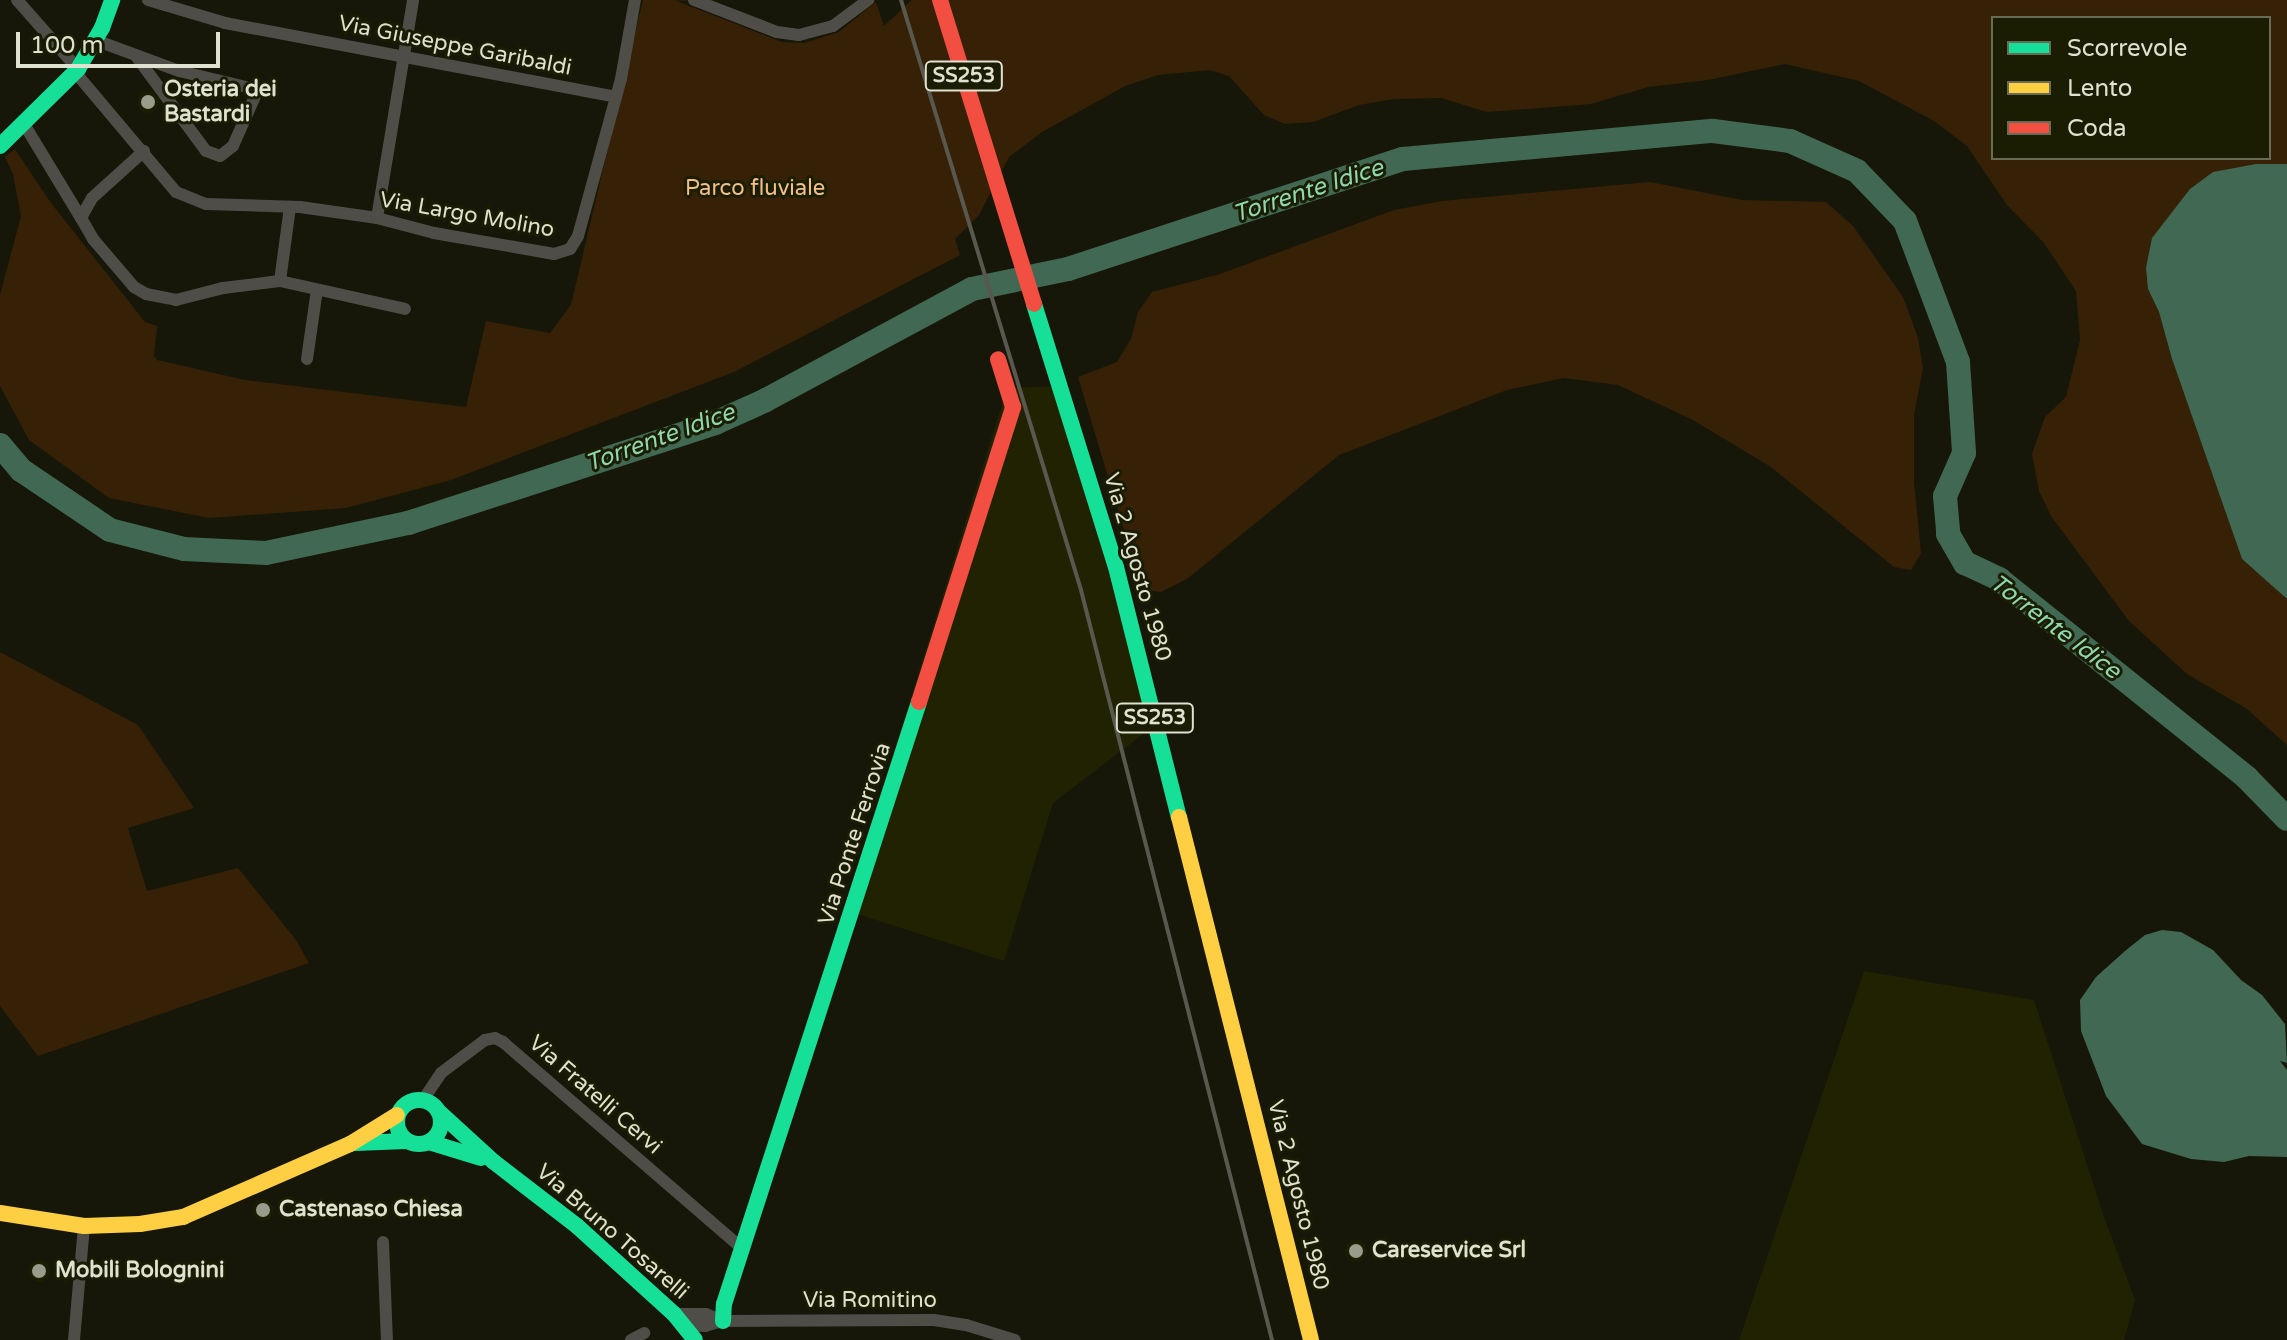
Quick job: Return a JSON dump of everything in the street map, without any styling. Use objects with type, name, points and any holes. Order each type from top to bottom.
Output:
[{"type":"street","name":"Via Largo Molino","points":[[17,0],[176,192],[206,204],[290,207],[377,218],[434,233],[554,254],[570,249],[582,221],[616,97],[635,0]]},
{"type":"street","points":[[0,146],[76,70],[95,40],[112,0]]},
{"type":"street","name":"Via Giuseppe Garibaldi","points":[[148,0],[225,23],[616,97]]},
{"type":"street","points":[[377,218],[413,0]]},
{"type":"street","points":[[694,0],[777,32],[799,35],[833,26],[868,0]]},
{"type":"street","name":"Via 2 Agosto 1980","points":[[940,0],[1130,619],[1311,1340]]},
{"type":"street","points":[[95,40],[136,56],[246,87],[256,94],[233,146],[220,156],[206,151],[136,56]]},
{"type":"street","points":[[22,126],[93,239],[134,287],[154,297],[176,300],[223,288],[280,281],[405,309]]},
{"type":"street","points":[[81,218],[92,198],[144,151]]},
{"type":"street","points":[[280,281],[290,207]]},
{"type":"street","points":[[307,359],[317,290]]},
{"type":"street","name":"Via Ponte Ferrovia","points":[[723,1321],[724,1304],[795,1094],[1013,407],[998,359]]},
{"type":"street","name":"Via Fratelli Cervi","points":[[423,1100],[441,1073],[485,1040],[495,1038],[742,1248]]},
{"type":"street","points":[[0,1213],[84,1226],[140,1224],[183,1217],[350,1144],[397,1115],[407,1103],[423,1100],[439,1112],[439,1133],[429,1142],[350,1144]]},
{"type":"street","name":"Via Bruno Tosarelli","points":[[439,1112],[494,1162],[577,1226],[679,1320],[695,1340]]},
{"type":"street","points":[[397,1115],[398,1129],[407,1141]]},
{"type":"street","name":"Via Bruno Tosarelli","points":[[429,1142],[494,1162]]},
{"type":"street","points":[[74,1340],[84,1226]]},
{"type":"street","points":[[383,1242],[387,1340]]},
{"type":"street","name":"Via Romitino","points":[[679,1320],[705,1326],[723,1321],[934,1320],[966,1325],[1015,1340]]},
{"type":"street","points":[[708,1340],[723,1321]]},
{"type":"street","points":[[631,1340],[644,1333]]},
{"type":"shaded area","points":[[2256,164],[2287,164],[2287,599],[2242,559],[2172,359],[2159,312],[2148,289],[2146,268],[2152,238],[2190,189],[2213,172]]},
{"type":"shaded area","points":[[1056,386],[1163,719],[1053,803],[1004,961],[845,910],[1007,388]]},
{"type":"shaded area","points":[[2162,930],[2181,932],[2213,950],[2241,980],[2262,995],[2285,1024],[2287,1063],[2280,1061],[2287,1070],[2287,1157],[2249,1156],[2224,1162],[2191,1159],[2142,1144],[2106,1096],[2081,1031],[2080,1000],[2096,977],[2125,951],[2145,935]]},
{"type":"shaded area","points":[[1864,971],[2034,1000],[2103,1214],[2135,1300],[2124,1340],[1739,1340]]},
{"type":"green space","name":"Parco fluviale","points":[[643,0],[674,0],[782,42],[804,43],[839,32],[876,2],[884,26],[912,0],[2287,0],[2287,164],[2256,164],[2169,217],[2152,238],[2148,289],[2159,312],[2172,359],[2242,559],[2287,599],[2287,745],[2247,709],[2187,674],[2129,621],[2051,516],[2039,491],[2032,454],[2045,417],[2066,397],[2080,340],[2076,291],[2044,243],[2007,205],[1967,146],[1934,121],[1859,81],[1785,64],[1708,80],[1648,87],[1591,104],[1487,112],[1441,98],[1394,99],[1359,105],[1313,122],[1285,124],[1264,115],[1229,76],[1210,70],[1158,75],[1125,86],[1042,132],[1009,157],[979,215],[955,239],[960,255],[734,372],[451,480],[346,508],[209,518],[109,498],[29,440],[0,386],[0,295],[21,216],[13,174],[5,157],[15,149],[51,203],[145,322],[157,326],[154,356],[157,360],[245,380],[466,407],[486,321],[550,333],[571,305]]},
{"type":"green space","points":[[1650,182],[1742,200],[1826,202],[1853,226],[1903,297],[1918,338],[1923,368],[1914,415],[1914,482],[1921,553],[1911,570],[1894,567],[1771,467],[1693,420],[1618,385],[1564,378],[1507,390],[1339,455],[1187,579],[1161,592],[1142,590],[1078,377],[1117,362],[1131,339],[1138,312],[1152,292],[1220,274],[1394,210],[1442,201]]},
{"type":"green space","points":[[0,652],[138,725],[194,808],[128,828],[147,891],[238,868],[296,940],[309,963],[38,1056],[0,1006]]},
{"type":"waterway","name":"Torrente Idice","points":[[0,445],[21,470],[110,530],[184,549],[266,553],[408,523],[715,423],[764,401],[972,289],[1068,269],[1403,159],[1713,131],[1790,141],[1857,171],[1905,221],[1958,362],[1964,453],[1945,496],[1948,534],[1965,563],[1999,579],[2247,778],[2287,819]]},
{"type":"railway","points":[[901,0],[1081,590],[1272,1340]]},
{"type":"traffic: fast","points":[[0,146],[78,69],[102,28],[112,0]]},
{"type":"traffic: fast","points":[[1034,304],[1116,567],[1179,817]]},
{"type":"traffic: fast","points":[[723,1321],[724,1304],[919,702]]},
{"type":"traffic: fast","points":[[419,1100],[435,1106],[441,1122],[435,1138],[419,1144],[403,1138],[397,1122],[403,1106],[419,1100]]},
{"type":"traffic: fast","points":[[439,1112],[494,1162],[577,1226],[674,1314],[695,1340]]},
{"type":"traffic: fast","points":[[355,1143],[407,1141]]},
{"type":"traffic: fast","points":[[429,1142],[481,1158]]},
{"type":"traffic: slow","points":[[1179,817],[1311,1340]]},
{"type":"traffic: slow","points":[[0,1213],[84,1226],[140,1224],[183,1217],[350,1144],[397,1115]]},
{"type":"traffic: jam","points":[[940,0],[1034,304]]},
{"type":"traffic: jam","points":[[919,702],[1013,407],[998,359]]},
{"type":"place","name":"Osteria dei Bastardi","points":[[148,102]]},
{"type":"place","name":"Castenaso Chiesa","points":[[263,1210]]},
{"type":"place","name":"Careservice Srl","points":[[1356,1251]]},
{"type":"place","name":"Mobili Bolognini","points":[[39,1271]]}]
